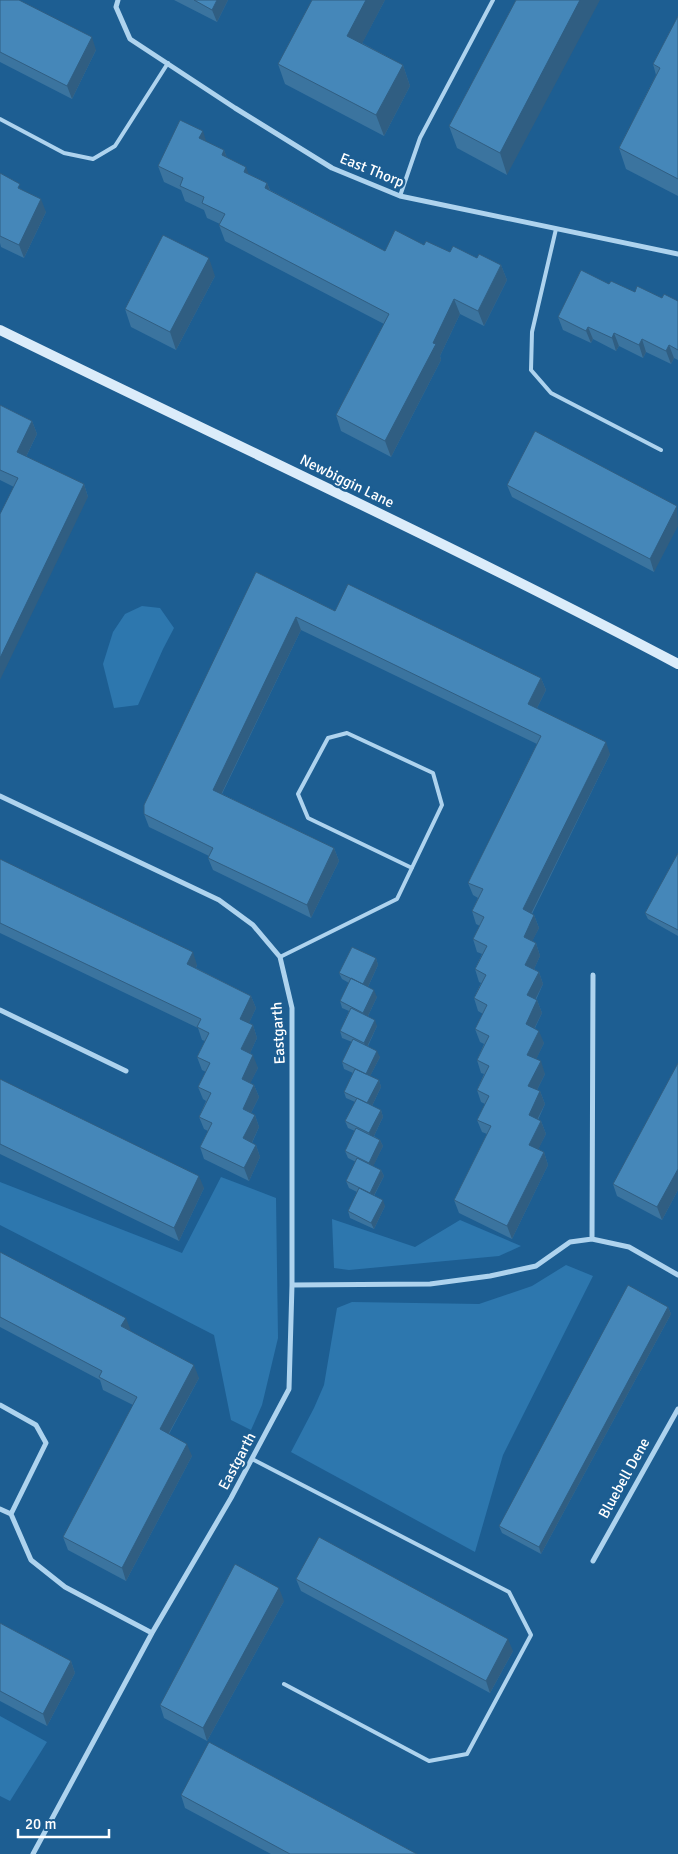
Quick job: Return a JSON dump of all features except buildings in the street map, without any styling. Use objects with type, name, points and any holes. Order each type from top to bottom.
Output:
[{"type":"street","name":"East Thorp","points":[[118,0],[116,6],[130,39],[235,108],[332,168],[400,196],[678,254]]},
{"type":"street","name":"Newbiggin Lane","points":[[0,330],[362,504],[678,664]]},
{"type":"street","name":"Eastgarth","points":[[0,796],[219,900],[254,925],[280,957],[292,1008],[292,1285],[289,1390],[231,1498],[152,1633],[33,1854]]},
{"type":"street","points":[[592,1239],[593,975]]},
{"type":"street","points":[[0,1010],[126,1071]]},
{"type":"street","points":[[292,1285],[430,1284],[490,1276],[536,1266],[570,1242],[592,1239],[629,1247],[678,1275]]},
{"type":"street","points":[[0,1405],[36,1425],[46,1443],[11,1514]]},
{"type":"street","name":"Bluebell Dene","points":[[593,1561],[678,1408]]},
{"type":"street","points":[[0,1509],[11,1514],[31,1560],[65,1587],[152,1633]]},
{"type":"lane","points":[[400,196],[420,138],[493,0]]},
{"type":"lane","points":[[0,119],[64,153],[93,159],[115,146],[168,63]]},
{"type":"lane","points":[[556,229],[532,332],[531,370],[551,393],[661,450]]},
{"type":"lane","points":[[280,957],[397,899],[412,868],[442,805],[433,773],[347,733],[328,738],[298,794],[308,818],[412,868]]},
{"type":"lane","points":[[252,1459],[509,1592],[531,1635],[467,1754],[429,1761],[284,1684]]},
{"type":"shaded area","points":[[142,606],[160,608],[174,628],[138,705],[114,708],[103,664],[113,632],[125,614]]},
{"type":"shaded area","points":[[221,1177],[276,1198],[278,1338],[262,1405],[251,1430],[231,1420],[214,1335],[0,1225],[0,1182],[182,1253]]},
{"type":"shaded area","points":[[332,1219],[415,1247],[460,1220],[521,1246],[499,1256],[349,1270],[334,1268]]},
{"type":"shaded area","points":[[566,1265],[593,1276],[503,1455],[475,1552],[291,1452],[324,1385],[337,1308],[352,1302],[479,1304],[532,1286]]},
{"type":"shaded area","points":[[0,1716],[47,1742],[10,1801],[0,1796]]}]
